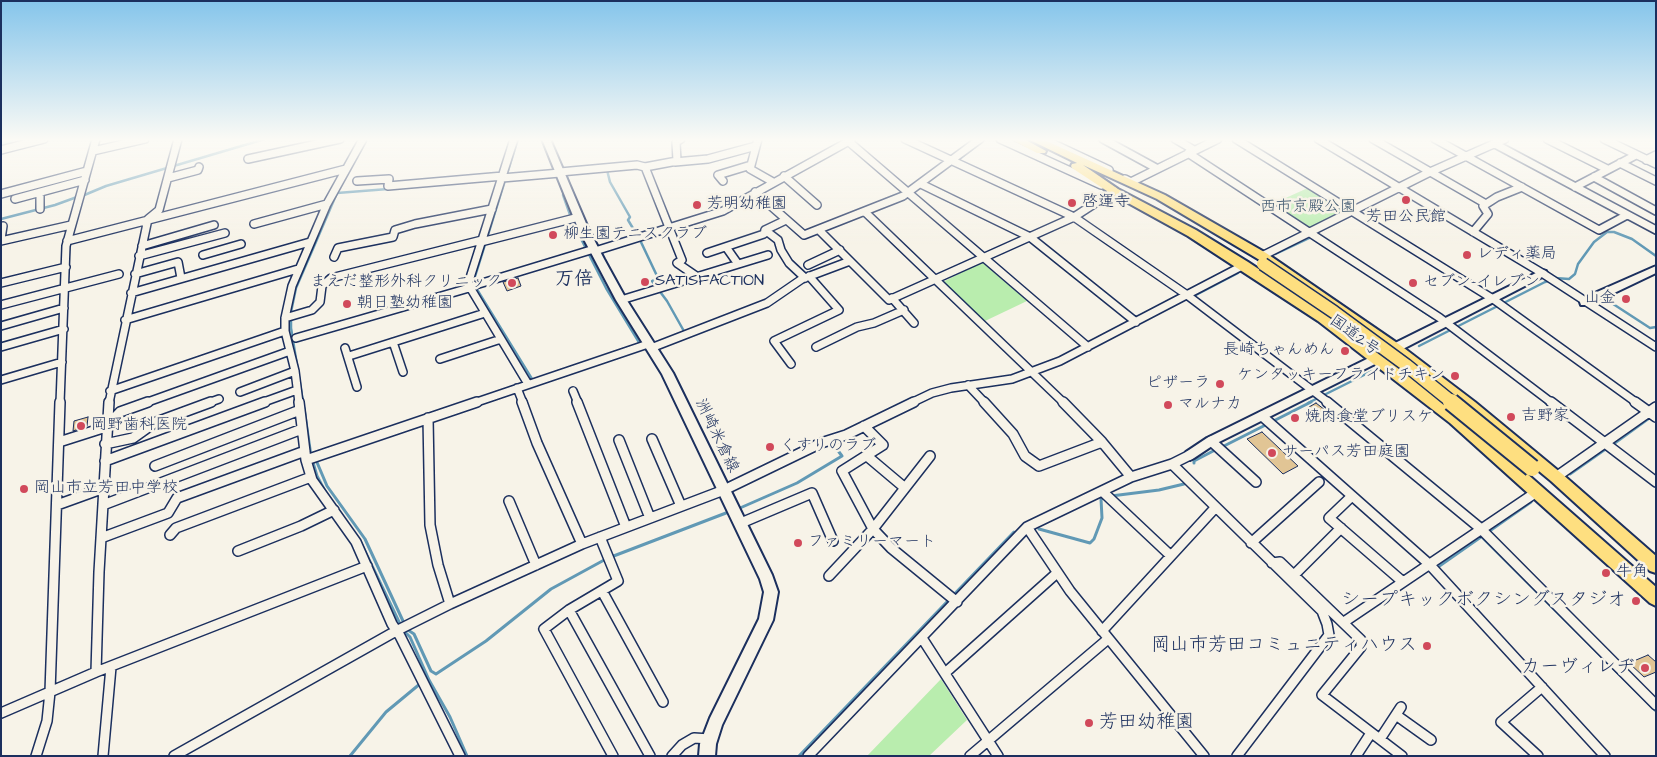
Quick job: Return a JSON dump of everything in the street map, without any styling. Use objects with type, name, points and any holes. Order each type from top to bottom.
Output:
[{"type":"highway","points":[[1089,174],[1114,191],[1192,233],[1256,263],[1395,348],[1556,477],[1656,566]]},
{"type":"highway","name":"国道2号","points":[[1092,174],[1175,217],[1256,263]]},
{"type":"highway","name":"国道2号","points":[[1104,174],[1171,208],[1256,263],[1399,369],[1528,470],[1656,577]]},
{"type":"highway","points":[[1114,174],[1177,206],[1256,263],[1323,318],[1455,419],[1654,595]]},
{"type":"highway","name":"国道2号","points":[[1528,470],[1654,595]]},
{"type":"main road","name":"洲崎米倉線","points":[[561,174],[574,218],[666,373],[767,579],[770,592],[769,606],[760,633],[715,723],[707,756]]},
{"type":"main road","points":[[1585,302],[1656,269]]},
{"type":"main road","points":[[1395,348],[1452,326],[1549,278]]},
{"type":"main road","points":[[1190,455],[1216,446],[1318,395],[1377,358]]},
{"type":"street","points":[[1,194],[78,174]]},
{"type":"street","points":[[36,756],[47,722],[50,692],[67,242],[86,174]]},
{"type":"street","points":[[96,672],[106,428],[110,391],[148,219],[159,210],[168,174]]},
{"type":"street","points":[[168,178],[182,174]]},
{"type":"street","points":[[67,242],[148,219],[325,174]]},
{"type":"street","points":[[343,174],[327,204],[298,268],[292,286],[285,331],[295,372],[302,430],[309,456],[311,477],[356,542],[401,628],[423,682],[458,755]]},
{"type":"street","points":[[505,174],[468,284],[472,286],[484,313],[528,384]]},
{"type":"street","points":[[357,181],[389,179],[388,186],[538,174]]},
{"type":"street","points":[[649,174],[682,260],[677,263],[696,276]]},
{"type":"street","points":[[720,174],[718,175],[723,181]]},
{"type":"street","points":[[758,174],[773,182]]},
{"type":"street","points":[[296,338],[723,211],[787,174]]},
{"type":"street","points":[[888,174],[1088,347]]},
{"type":"street","points":[[755,192],[804,235],[865,212],[908,192],[934,174]]},
{"type":"street","points":[[985,174],[1076,216],[1190,294],[1318,395],[1484,532],[1656,705]]},
{"type":"street","points":[[1077,174],[1114,191]]},
{"type":"street","points":[[1117,174],[1131,182],[1145,174]]},
{"type":"street","points":[[1225,174],[1452,326],[1606,446],[1656,482]]},
{"type":"street","points":[[1292,174],[1498,302],[1654,414],[1556,477]]},
{"type":"street","points":[[1376,174],[1549,278],[1656,347]]},
{"type":"street","points":[[174,756],[401,628],[450,604],[582,544],[724,490],[821,443],[846,436],[932,393],[968,385],[998,382],[1060,361],[1190,294],[1256,263],[1309,232],[1425,174]]},
{"type":"street","points":[[1434,174],[1486,204]]},
{"type":"street","points":[[1498,174],[1599,230],[1627,215]]},
{"type":"street","points":[[1551,174],[1656,230]]},
{"type":"street","points":[[1575,187],[1598,174]]},
{"type":"street","points":[[1643,174],[1656,181]]},
{"type":"street","points":[[784,176],[817,204]]},
{"type":"street","points":[[1594,177],[1656,211]]},
{"type":"street","points":[[15,199],[85,180]]},
{"type":"street","points":[[921,184],[1030,237],[1136,322]]},
{"type":"street","points":[[1473,232],[1488,214],[1483,206],[1497,197],[1522,187]]},
{"type":"street","points":[[819,230],[889,300],[1076,216],[1114,191]]},
{"type":"street","points":[[40,192],[40,209]]},
{"type":"street","points":[[254,224],[327,204]]},
{"type":"street","points":[[334,257],[338,248],[392,237],[394,230],[492,209]]},
{"type":"street","points":[[865,212],[1032,371],[1102,442],[1131,477]]},
{"type":"street","points":[[288,317],[312,310],[320,302],[322,286],[326,280],[331,278],[574,218]]},
{"type":"street","points":[[707,253],[764,234],[765,230],[786,220]]},
{"type":"street","points":[[1646,225],[1656,220]]},
{"type":"street","points":[[3,226],[1,240],[71,225]]},
{"type":"street","points":[[142,246],[214,225]]},
{"type":"street","points":[[765,230],[778,240],[781,250],[789,263],[807,277],[839,310],[774,341],[792,364]]},
{"type":"street","points":[[139,256],[225,233]]},
{"type":"street","points":[[131,293],[310,242]]},
{"type":"street","points":[[203,255],[241,244]]},
{"type":"street","points":[[231,247],[235,262]]},
{"type":"street","points":[[726,247],[738,264]]},
{"type":"street","points":[[808,265],[840,250]]},
{"type":"street","points":[[621,300],[768,255]]},
{"type":"street","points":[[101,538],[168,513],[177,498],[650,346],[767,303],[807,277],[850,261]]},
{"type":"street","points":[[135,274],[178,262],[181,278]]},
{"type":"street","points":[[1,283],[66,267]]},
{"type":"street","points":[[125,320],[159,309],[164,310],[298,268]]},
{"type":"street","points":[[1,305],[119,274]]},
{"type":"street","points":[[892,298],[914,323]]},
{"type":"street","points":[[1,326],[64,308]]},
{"type":"street","points":[[816,347],[857,327],[874,323],[904,310]]},
{"type":"street","points":[[348,356],[484,313]]},
{"type":"street","points":[[1,347],[64,329]]},
{"type":"street","points":[[110,391],[285,331]]},
{"type":"street","points":[[440,359],[501,339]]},
{"type":"street","points":[[393,342],[403,372]]},
{"type":"street","points":[[346,348],[357,387]]},
{"type":"street","points":[[1377,358],[1395,348]]},
{"type":"street","points":[[59,442],[106,428],[120,412],[290,351]]},
{"type":"street","points":[[1,380],[62,362]]},
{"type":"street","points":[[240,392],[295,372]]},
{"type":"street","points":[[968,385],[1013,434],[1025,456],[1039,466],[1102,442]]},
{"type":"street","points":[[517,388],[537,443],[582,544]]},
{"type":"street","points":[[105,461],[298,390]]},
{"type":"street","points":[[573,391],[626,527]]},
{"type":"street","points":[[106,444],[133,438],[142,434],[154,423],[219,399]]},
{"type":"street","points":[[155,466],[300,410]]},
{"type":"street","points":[[428,418],[430,525],[438,565],[450,604]]},
{"type":"street","points":[[1267,420],[1431,563],[1605,756]]},
{"type":"street","points":[[864,426],[883,445],[842,471],[873,529],[891,548],[953,599]]},
{"type":"street","points":[[103,505],[302,430]]},
{"type":"street","points":[[619,440],[650,518]]},
{"type":"street","points":[[652,440],[682,506]]},
{"type":"street","points":[[1216,446],[1256,482]]},
{"type":"street","points":[[808,756],[922,638],[953,599],[1027,527],[1106,494],[1131,477],[1172,464],[1190,455]]},
{"type":"street","points":[[867,456],[905,488]]},
{"type":"street","points":[[829,576],[873,529],[930,456]]},
{"type":"street","points":[[1172,464],[1322,611],[1327,624],[1329,634],[1237,756]]},
{"type":"street","points":[[170,535],[176,528],[311,477]]},
{"type":"street","points":[[1252,543],[1319,482]]},
{"type":"street","points":[[57,505],[104,488]]},
{"type":"street","points":[[1344,622],[1431,563],[1484,532],[1538,491]]},
{"type":"street","points":[[740,523],[812,493],[833,541]]},
{"type":"street","points":[[1106,494],[1171,556]]},
{"type":"street","points":[[1352,496],[1329,518],[1403,582]]},
{"type":"street","points":[[509,501],[536,565]]},
{"type":"street","points":[[970,756],[1105,635],[1171,556],[1215,508]]},
{"type":"street","points":[[238,551],[301,526],[334,510]]},
{"type":"street","points":[[1027,527],[1058,573],[1105,635],[1204,756]]},
{"type":"street","points":[[1294,575],[1341,528]]},
{"type":"street","points":[[600,537],[618,581],[569,610],[544,629],[613,756]]},
{"type":"street","points":[[1272,563],[1280,562],[1361,640],[1362,644],[1322,694],[1402,756]]},
{"type":"street","points":[[1,713],[96,672],[368,566]]},
{"type":"street","points":[[945,673],[1058,573]]},
{"type":"street","points":[[602,590],[664,702]]},
{"type":"street","points":[[569,610],[650,756]]},
{"type":"street","points":[[922,638],[998,756]]},
{"type":"street","points":[[103,756],[111,667]]},
{"type":"street","points":[[1538,756],[1501,722],[1542,687]]},
{"type":"street","points":[[1356,756],[1398,711],[1431,740]]},
{"type":"street","points":[[672,756],[682,745],[694,738],[710,739]]},
{"type":"green space","name":"西市京殿公園","points":[[1310,187],[1345,209],[1345,212],[1308,230],[1270,205]]},
{"type":"green space","points":[[983,263],[1027,301],[985,321],[943,282]]},
{"type":"green space","points":[[941,679],[967,720],[929,756],[867,756]]},
{"type":"building","name":"まえだ整形外科クリニック","points":[[518,278],[521,286],[507,291],[503,282]]},
{"type":"building","points":[[1316,403],[1334,417],[1327,421],[1309,407]]},
{"type":"building","name":"岡野歯科医院","points":[[88,417],[87,426],[73,431],[74,421]]},
{"type":"building","name":"サーパス芳田庭園","points":[[1262,432],[1298,466],[1283,474],[1247,439]]},
{"type":"building","name":"カーヴィレヂ","points":[[1648,655],[1656,662],[1656,672],[1644,677],[1629,663]]},
{"type":"waterway","points":[[82,196],[106,186],[145,174]]},
{"type":"waterway","points":[[507,174],[473,283],[532,379]]},
{"type":"waterway","points":[[566,174],[571,189]]},
{"type":"waterway","points":[[608,174],[610,182],[630,217],[628,220],[637,235]]},
{"type":"waterway","points":[[303,402],[291,328],[291,312],[296,288],[337,193],[388,189]]},
{"type":"waterway","points":[[563,195],[573,223],[606,288],[640,344]]},
{"type":"waterway","points":[[1,219],[55,205],[77,197]]},
{"type":"waterway","points":[[1419,346],[1545,282],[1555,278],[1569,279],[1575,274],[1578,264],[1594,242],[1607,232],[1614,232],[1632,239],[1656,256]]},
{"type":"waterway","points":[[1275,254],[1311,237]]},
{"type":"waterway","points":[[640,240],[658,278],[652,281],[667,301],[685,333]]},
{"type":"waterway","points":[[1349,262],[1433,318]]},
{"type":"waterway","points":[[1191,294],[1194,296],[1238,273]]},
{"type":"waterway","points":[[1607,300],[1650,328],[1656,327]]},
{"type":"waterway","points":[[1466,342],[1547,403]]},
{"type":"waterway","points":[[1308,403],[1372,371]]},
{"type":"waterway","points":[[1222,447],[1311,402]]},
{"type":"waterway","points":[[1545,402],[1549,405]]},
{"type":"waterway","points":[[304,408],[311,456],[317,476],[326,493]]},
{"type":"waterway","points":[[1612,445],[1652,416]]},
{"type":"waterway","points":[[740,508],[797,483],[842,456],[833,444]]},
{"type":"waterway","points":[[1570,474],[1607,448]]},
{"type":"waterway","points":[[1194,463],[1194,461],[1217,449]]},
{"type":"waterway","points":[[316,460],[327,486],[365,539],[403,621],[408,630],[414,634],[431,671],[436,674],[486,641],[551,589],[606,559]]},
{"type":"waterway","points":[[1111,496],[1159,490],[1184,484]]},
{"type":"waterway","points":[[1039,529],[1090,543],[1094,539],[1102,518],[1101,499],[1106,497]]},
{"type":"waterway","points":[[1434,563],[1438,567],[1531,502]]},
{"type":"waterway","points":[[611,557],[726,513]]},
{"type":"waterway","points":[[799,756],[1014,532]]},
{"type":"waterway","points":[[1482,537],[1656,711]]},
{"type":"waterway","points":[[360,541],[401,626]]},
{"type":"waterway","points":[[404,631],[410,637],[429,680],[450,717],[467,756]]},
{"type":"waterway","points":[[350,756],[386,712],[421,683]]},
{"type":"place","name":"芳田公民館","points":[[1406,200]]},
{"type":"place","name":"啓運寺","points":[[1072,203]]},
{"type":"place","name":"芳明幼稚園","points":[[697,205]]},
{"type":"place","name":"柳生園テニスクラブ","points":[[553,235]]},
{"type":"place","name":"レディ薬局","points":[[1467,255]]},
{"type":"place","name":"SATISFACTION","points":[[645,282]]},
{"type":"place","name":"まえだ整形外科クリニック","points":[[512,283]]},
{"type":"place","name":"セブン-イレブン","points":[[1413,283]]},
{"type":"place","name":"山金","points":[[1626,299]]},
{"type":"place","name":"朝日塾幼稚園","points":[[347,304]]},
{"type":"place","name":"長崎ちゃんめん","points":[[1345,351]]},
{"type":"place","name":"ケンタッキーフライドチキン","points":[[1455,376]]},
{"type":"place","name":"ピザーラ","points":[[1220,384]]},
{"type":"place","name":"マルナカ","points":[[1168,405]]},
{"type":"place","name":"吉野家","points":[[1511,417]]},
{"type":"place","name":"焼肉食堂ブリスケ","points":[[1295,418]]},
{"type":"place","name":"岡野歯科医院","points":[[81,426]]},
{"type":"place","name":"くすりのラブ","points":[[770,447]]},
{"type":"place","name":"サーパス芳田庭園","points":[[1272,453]]},
{"type":"place","name":"岡山市立芳田中学校","points":[[24,489]]},
{"type":"place","name":"ファミリーマート","points":[[798,543]]},
{"type":"place","name":"牛角","points":[[1606,573]]},
{"type":"place","name":"シープキックボクシングスタジオ","points":[[1636,601]]},
{"type":"place","name":"岡山市芳田コミュニティハウス","points":[[1427,646]]},
{"type":"place","name":"カーヴィレヂ","points":[[1645,668]]},
{"type":"place","name":"芳田幼稚園","points":[[1089,723]]},
{"type":"district","name":"万倍","points":[[574,280]]}]
